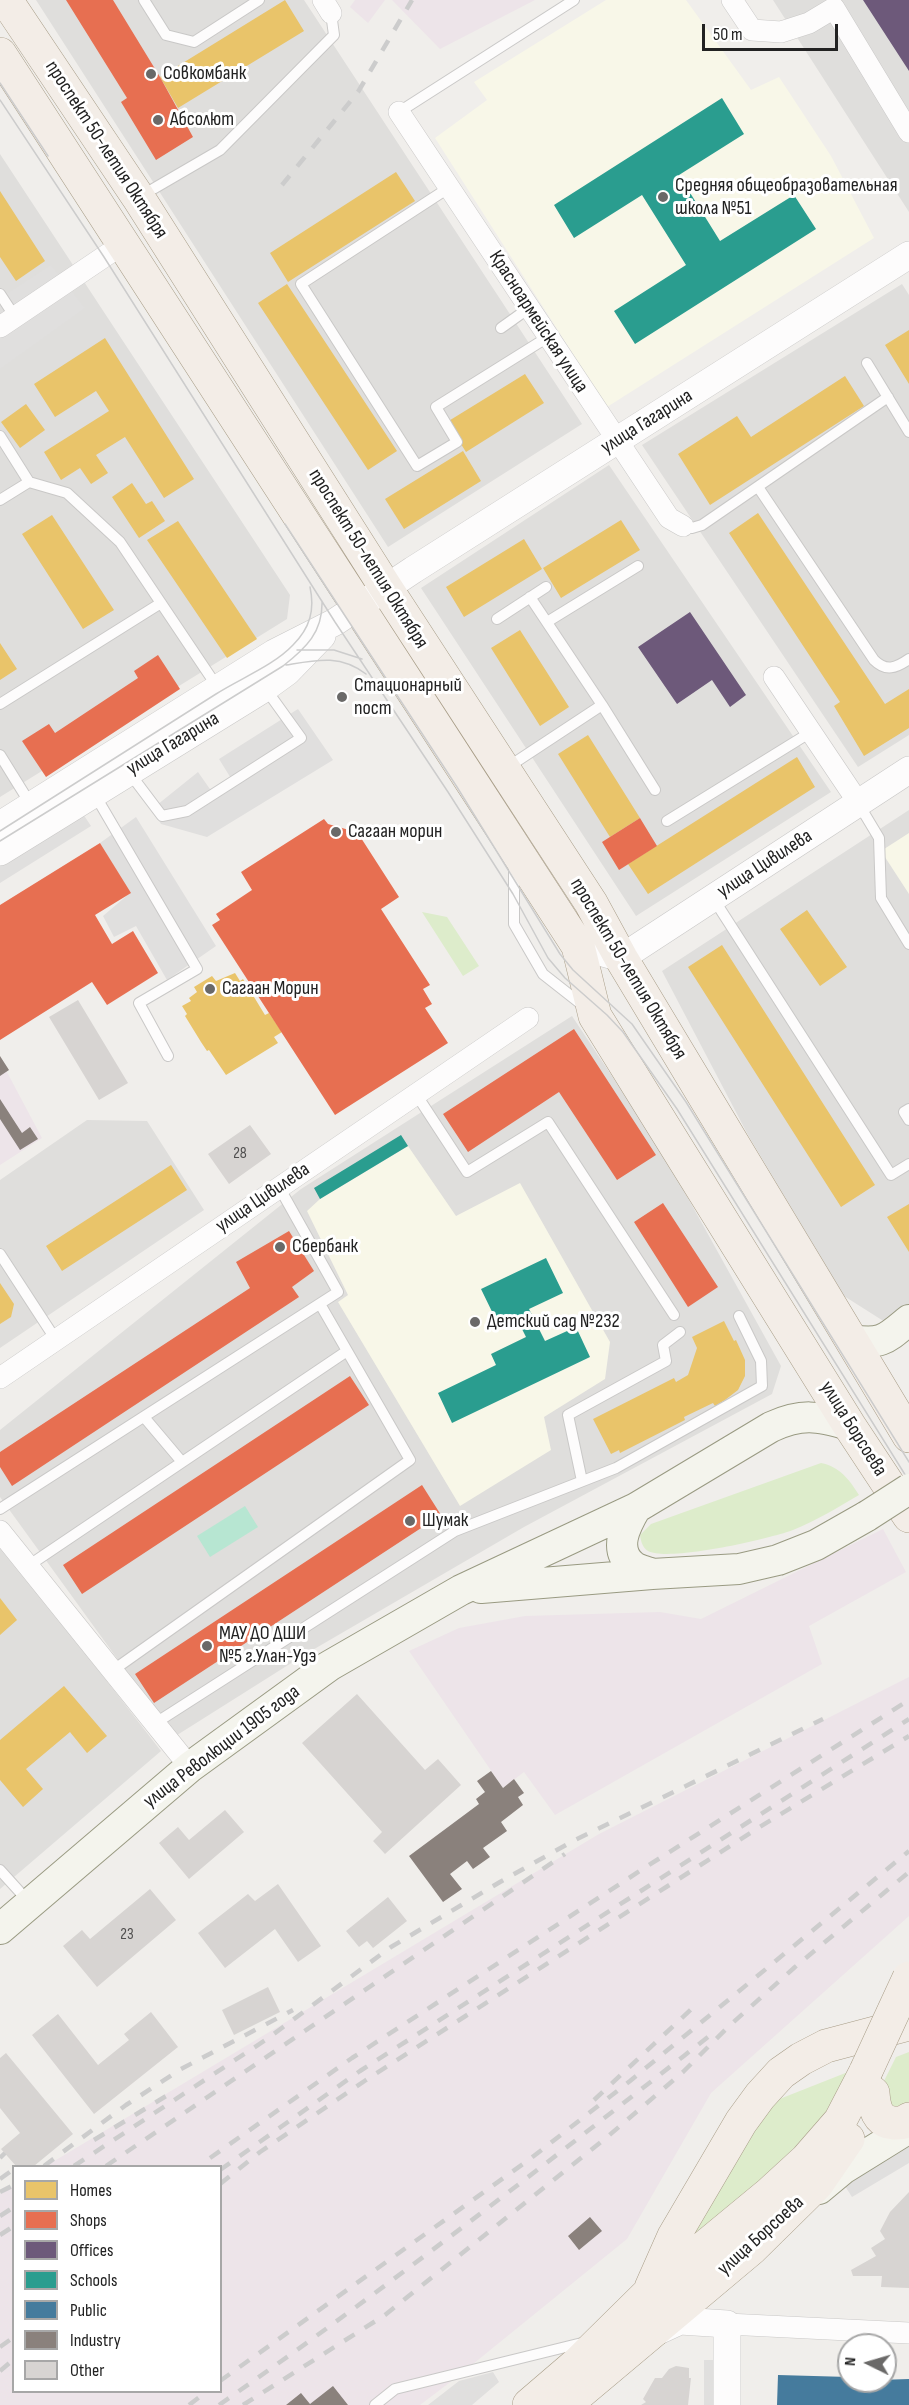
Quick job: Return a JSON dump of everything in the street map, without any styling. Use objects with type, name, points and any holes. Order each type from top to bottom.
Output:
[{"type":"main road","name":"проспект 50-летия Октября","points":[[6,0],[138,197],[360,606],[503,771],[591,903],[621,958],[882,1396],[909,1436]]},
{"type":"main road","name":"проспект 50-летия Октября","points":[[0,54],[360,606],[514,850],[579,946],[595,1016],[818,1372]]},
{"type":"main road","points":[[850,1340],[870,1343],[886,1339],[909,1320]]},
{"type":"main road","points":[[882,1396],[878,1366],[886,1339]]},
{"type":"main road","name":"улица Борсоева","points":[[818,1372],[849,1425],[909,1516]]},
{"type":"main road","name":"улица Революции 1905 года","points":[[0,1929],[190,1767],[329,1666],[461,1590],[636,1508],[771,1427],[803,1416],[849,1425]]},
{"type":"main road","name":"улица Революции 1905 года","points":[[461,1590],[739,1569],[778,1560],[816,1545],[909,1489]]},
{"type":"main road","points":[[636,1508],[624,1528],[622,1543],[625,1556],[633,1566],[652,1574]]},
{"type":"main road","points":[[909,1978],[873,2081],[874,2107],[880,2117],[889,2123],[904,2123],[909,2119]]},
{"type":"main road","name":"улица Борсоева","points":[[565,2405],[752,2248],[793,2210],[828,2169],[853,2131],[873,2081],[909,2016]]},
{"type":"main road","name":"улица Борсоева","points":[[650,2292],[674,2235],[741,2122],[781,2073],[826,2046],[909,2024]]},
{"type":"main road","name":"улица Борсоева","points":[[529,2405],[650,2292],[770,2193],[806,2160],[873,2081]]},
{"type":"main road","points":[[793,2210],[843,2169],[909,2128]]},
{"type":"street","points":[[732,0],[752,30],[782,32],[809,23],[840,4],[909,132]]},
{"type":"street","name":"Красноармейская улица","points":[[399,112],[669,518],[682,526]]},
{"type":"street","points":[[7,322],[123,243]]},
{"type":"street","name":"улица Гагарина","points":[[0,852],[87,783],[258,678],[274,653],[360,606],[909,255]]},
{"type":"street","name":"улица Гагарина","points":[[121,762],[218,688],[287,672],[360,606]]},
{"type":"street","points":[[774,677],[858,802]]},
{"type":"street","name":"улица Цивилева","points":[[621,958],[909,770]]},
{"type":"street","name":"улица Гагарина","points":[[0,825],[31,805],[87,783]]},
{"type":"street","points":[[579,946],[621,958]]},
{"type":"street","name":"улица Цивилева","points":[[0,1378],[528,1018]]},
{"type":"street","points":[[0,1531],[190,1767]]},
{"type":"street","points":[[704,2288],[727,2324],[727,2405]]},
{"type":"street","points":[[647,2336],[680,2322],[909,2333]]},
{"type":"lane","points":[[144,0],[166,35],[194,42],[259,0]]},
{"type":"lane","points":[[399,112],[574,0]]},
{"type":"lane","points":[[138,197],[220,150],[334,35],[327,6]]},
{"type":"lane","points":[[450,188],[301,284],[417,466],[457,442],[436,407],[548,337]]},
{"type":"lane","points":[[0,294],[7,322]]},
{"type":"lane","points":[[501,328],[529,308]]},
{"type":"lane","points":[[867,363],[909,432]]},
{"type":"lane","points":[[682,526],[692,528],[702,525],[888,397]]},
{"type":"lane","points":[[0,436],[29,482],[67,493],[120,542],[218,688]]},
{"type":"lane","points":[[0,500],[29,482]]},
{"type":"lane","points":[[758,487],[874,660],[886,668],[893,668],[909,659]]},
{"type":"lane","points":[[547,622],[638,566]]},
{"type":"lane","points":[[497,619],[546,587]]},
{"type":"lane","points":[[530,597],[655,790]]},
{"type":"lane","points":[[0,704],[161,603]]},
{"type":"lane","points":[[121,762],[162,816],[187,811],[301,738],[258,678]]},
{"type":"lane","points":[[503,771],[602,705]]},
{"type":"lane","points":[[667,821],[812,732]]},
{"type":"lane","points":[[0,755],[31,805]]},
{"type":"lane","points":[[87,783],[197,969],[139,1003],[168,1056]]},
{"type":"lane","points":[[858,802],[879,838],[881,898],[909,944]]},
{"type":"lane","points":[[514,850],[514,924],[543,974],[595,1016]]},
{"type":"lane","points":[[713,898],[891,1175],[909,1164]]},
{"type":"lane","points":[[417,1094],[467,1172],[548,1122],[674,1315]]},
{"type":"lane","points":[[909,1109],[904,1112],[909,1120]]},
{"type":"lane","points":[[0,1509],[338,1292],[279,1187]]},
{"type":"lane","points":[[0,1254],[56,1340]]},
{"type":"lane","points":[[112,1671],[410,1460],[320,1304]]},
{"type":"lane","points":[[154,1724],[455,1530],[616,1468],[762,1386],[761,1361],[739,1316]]},
{"type":"lane","points":[[582,1482],[568,1415],[666,1361],[663,1345],[680,1332]]},
{"type":"lane","points":[[28,1566],[347,1351]]},
{"type":"lane","points":[[144,1417],[182,1462]]},
{"type":"lane","points":[[0,1870],[30,1904]]},
{"type":"lane","points":[[375,2405],[395,2389],[603,2337]]},
{"type":"shaded area","points":[[36,0],[304,0],[582,424],[388,547]]},
{"type":"shaded area","points":[[355,0],[385,0],[368,23],[350,7]]},
{"type":"shaded area","points":[[392,0],[535,0],[440,49]]},
{"type":"shaded area","name":"Средняя общеобразовательная школа №51","points":[[606,0],[686,0],[751,90],[779,77],[831,156],[874,238],[607,407],[435,138],[487,100],[474,82]]},
{"type":"shaded area","points":[[773,0],[909,0],[909,212]]},
{"type":"shaded area","points":[[0,154],[290,595],[287,619],[0,797]]},
{"type":"shaded area","points":[[51,265],[85,308],[0,369],[0,294],[2,297]]},
{"type":"shaded area","points":[[902,284],[909,295],[909,735],[858,767],[642,445]]},
{"type":"shaded area","points":[[609,465],[831,792],[636,916],[421,588]]},
{"type":"shaded area","points":[[298,709],[333,760],[207,837],[161,824],[152,809],[198,772],[212,792],[232,780],[219,759]]},
{"type":"shaded area","points":[[909,810],[909,1304],[885,1322],[844,1296],[748,1135],[662,971]]},
{"type":"shaded area","points":[[83,814],[91,826],[0,883],[0,865]]},
{"type":"shaded area","points":[[136,817],[216,946],[167,980],[136,926],[114,937],[103,916],[130,893],[100,843]]},
{"type":"shaded area","points":[[909,833],[909,894],[881,851]]},
{"type":"shaded area","points":[[572,1016],[663,1153],[781,1366],[772,1394],[524,1527],[304,1655],[174,1737],[0,1497],[0,1430],[301,1189]]},
{"type":"shaded area","points":[[0,1059],[42,1138],[0,1165]]},
{"type":"shaded area","points":[[87,1120],[147,1121],[204,1210],[0,1348],[0,1180]]},
{"type":"shaded area","name":"Детский сад №232","points":[[408,1146],[456,1216],[520,1183],[610,1342],[605,1379],[544,1417],[551,1450],[460,1506],[338,1302],[348,1295],[307,1211],[320,1199]]},
{"type":"shaded area","points":[[883,1529],[906,1572],[809,1626],[822,1664],[555,1815],[524,1772],[503,1788],[409,1651],[459,1628],[525,1616],[660,1612],[701,1619]]},
{"type":"shaded area","points":[[0,1543],[161,1751],[0,1889]]},
{"type":"shaded area","points":[[909,1677],[909,1916],[711,2093],[627,2239],[457,2377],[420,2405],[0,2405],[0,2194],[12,2187],[12,2393],[222,2393],[222,2165],[48,2165],[599,1834]]},
{"type":"shaded area","points":[[909,2140],[909,2163],[852,2197],[843,2183]]},
{"type":"shaded area","points":[[704,2360],[722,2360],[722,2405],[704,2405]]},
{"type":"shaded area","points":[[493,2372],[499,2382],[472,2405],[428,2405],[459,2381]]},
{"type":"green space","points":[[422,912],[447,917],[479,966],[463,976]]},
{"type":"green space","points":[[821,1463],[834,1467],[852,1484],[859,1495],[793,1530],[742,1544],[697,1552],[659,1554],[648,1551],[642,1544],[640,1535],[651,1524]]},
{"type":"green space","points":[[245,1506],[258,1527],[210,1557],[197,1536]]},
{"type":"green space","points":[[909,2052],[909,2107],[895,2110],[886,2104],[882,2085],[896,2057]]},
{"type":"green space","points":[[853,2070],[827,2112],[793,2149],[693,2244],[684,2236],[772,2102]]},
{"type":"building: Homes","points":[[285,0],[304,31],[178,108],[160,77]]},
{"type":"building: Homes","points":[[396,172],[415,201],[288,282],[270,253]]},
{"type":"building: Homes","points":[[0,191],[45,261],[16,281],[0,257]]},
{"type":"building: Homes","points":[[287,284],[397,451],[368,470],[258,303]]},
{"type":"building: Homes","points":[[909,330],[909,384],[885,345]]},
{"type":"building: Homes","points":[[105,338],[194,479],[164,498],[125,437],[96,455],[108,473],[91,484],[80,468],[61,480],[44,452],[109,411],[96,391],[55,417],[34,384]]},
{"type":"building: Homes","points":[[525,374],[544,403],[466,452],[447,422]]},
{"type":"building: Homes","points":[[845,376],[864,406],[710,505],[678,454],[737,416],[751,437]]},
{"type":"building: Homes","points":[[26,404],[45,430],[20,448],[1,422]]},
{"type":"building: Homes","points":[[463,451],[481,481],[404,529],[385,499]]},
{"type":"building: Homes","points":[[132,483],[146,504],[152,501],[165,521],[139,538],[112,497]]},
{"type":"building: Homes","points":[[758,513],[885,704],[909,689],[909,728],[864,756],[834,706],[840,702],[729,533]]},
{"type":"building: Homes","points":[[52,515],[114,610],[83,629],[22,534]]},
{"type":"building: Homes","points":[[621,520],[640,550],[561,598],[543,568]]},
{"type":"building: Homes","points":[[178,521],[257,639],[227,658],[147,540]]},
{"type":"building: Homes","points":[[524,539],[542,569],[464,617],[446,587]]},
{"type":"building: Homes","points":[[520,630],[569,707],[540,726],[491,648]]},
{"type":"building: Homes","points":[[0,643],[17,669],[0,680]]},
{"type":"building: Homes","points":[[588,735],[640,818],[610,837],[558,754]]},
{"type":"building: Homes","points":[[797,757],[815,787],[648,894],[628,864]]},
{"type":"building: Homes","points":[[807,910],[847,967],[820,986],[780,929]]},
{"type":"building: Homes","points":[[722,945],[875,1185],[841,1207],[688,967]]},
{"type":"building: Homes","points":[[235,973],[240,981],[243,979],[265,1015],[269,1013],[282,1032],[274,1037],[278,1043],[226,1075],[201,1042],[185,1016],[187,1014],[182,1006],[191,1001],[189,998],[197,992],[194,987],[212,976],[216,981]]},
{"type":"building: Homes","points":[[171,1165],[187,1190],[62,1271],[46,1246]]},
{"type":"building: Homes","points":[[909,1204],[909,1252],[887,1217]]},
{"type":"building: Homes","points":[[0,1283],[14,1304],[11,1317],[0,1324]]},
{"type":"building: Homes","points":[[724,1321],[745,1360],[745,1376],[738,1390],[715,1406],[713,1403],[620,1453],[619,1450],[611,1454],[593,1419],[674,1378],[676,1382],[688,1375],[697,1348],[692,1337]]},
{"type":"building: Homes","points":[[0,1598],[17,1620],[0,1635]]},
{"type":"building: Homes","points":[[64,1686],[107,1736],[87,1753],[70,1732],[26,1769],[43,1789],[23,1807],[0,1780],[0,1740]]},
{"type":"building: Shops","points":[[66,0],[113,0],[193,137],[156,160],[121,102],[127,98]]},
{"type":"building: Shops","points":[[158,655],[180,689],[46,777],[22,741],[49,724],[55,733],[138,678],[134,671]]},
{"type":"building: Shops","points":[[640,818],[657,846],[619,870],[602,842]]},
{"type":"building: Shops","points":[[324,819],[328,824],[349,830],[354,827],[399,897],[381,909],[430,985],[423,989],[432,1004],[425,1008],[448,1043],[335,1115],[212,925],[220,920],[216,914],[252,890],[241,872]]},
{"type":"building: Shops","points":[[100,843],[131,893],[95,915],[112,944],[133,931],[158,973],[107,1005],[92,982],[0,1040],[0,905]]},
{"type":"building: Shops","points":[[574,1029],[656,1155],[617,1180],[559,1092],[468,1152],[443,1114]]},
{"type":"building: Shops","points":[[663,1203],[718,1287],[688,1307],[634,1222]]},
{"type":"building: Shops","points":[[289,1231],[314,1271],[292,1287],[299,1297],[12,1486],[0,1467],[0,1452],[250,1288],[236,1262]]},
{"type":"building: Shops","points":[[350,1376],[369,1405],[82,1594],[63,1565]]},
{"type":"building: Shops","points":[[422,1485],[441,1515],[154,1703],[135,1674]]},
{"type":"building: Offices","points":[[863,0],[909,0],[909,71]]},
{"type":"building: Offices","points":[[690,612],[746,695],[730,707],[712,680],[677,704],[638,647]]},
{"type":"building: Schools","name":"Средняя общеобразовательная школа №51","points":[[722,98],[744,134],[679,175],[720,241],[794,195],[816,229],[635,344],[614,311],[686,265],[642,195],[574,238],[554,205]]},
{"type":"building: Schools","points":[[401,1135],[408,1146],[320,1199],[314,1188]]},
{"type":"building: Schools","points":[[546,1258],[563,1293],[529,1309],[545,1341],[576,1327],[590,1357],[452,1423],[438,1393],[496,1365],[491,1354],[526,1337],[515,1315],[498,1324],[481,1289]]},
{"type":"building: Public","points":[[778,2375],[837,2377],[837,2393],[897,2393],[897,2379],[909,2379],[909,2405],[777,2405]]},
{"type":"building: Industry","points":[[0,1056],[9,1070],[0,1076]]},
{"type":"building: Industry","points":[[0,1099],[22,1133],[30,1127],[38,1139],[20,1150],[0,1119]]},
{"type":"building: Industry","points":[[491,1771],[503,1788],[514,1779],[524,1793],[518,1797],[523,1805],[501,1822],[507,1831],[483,1848],[490,1857],[473,1869],[467,1861],[450,1874],[462,1889],[443,1902],[409,1856],[479,1804],[476,1799],[485,1792],[477,1781]]},
{"type":"building: Industry","points":[[590,2217],[602,2231],[579,2250],[568,2236]]},
{"type":"building: Industry","points":[[333,2386],[348,2405],[286,2405],[301,2393],[310,2404]]},
{"type":"building: Other","points":[[78,1000],[128,1083],[99,1100],[49,1017]]},
{"type":"building: Other","points":[[250,1125],[271,1154],[229,1184],[208,1154]]},
{"type":"building: Other","points":[[357,1694],[425,1770],[438,1759],[461,1785],[385,1854],[373,1841],[382,1832],[302,1743]]},
{"type":"building: Other","points":[[225,1810],[244,1832],[189,1879],[159,1843],[178,1827],[189,1840]]},
{"type":"building: Other","points":[[278,1884],[321,1946],[298,1962],[275,1929],[225,1968],[198,1933],[248,1894],[255,1901]]},
{"type":"building: Other","points":[[150,1889],[176,1920],[97,1987],[63,1946],[82,1930],[90,1939]]},
{"type":"building: Other","points":[[388,1897],[407,1921],[373,1948],[367,1941],[359,1947],[346,1931]]},
{"type":"building: Other","points":[[268,1987],[280,2012],[234,2035],[222,2010]]},
{"type":"building: Other","points":[[151,2012],[178,2047],[94,2114],[32,2035],[58,2014],[98,2065],[129,2040],[124,2034]]},
{"type":"building: Other","points":[[6,2053],[73,2134],[35,2165],[15,2165],[1,2149],[20,2133],[0,2108],[0,2058]]},
{"type":"building: Other","points":[[909,2192],[909,2288],[881,2287],[882,2276],[853,2276],[851,2270],[876,2256],[871,2248],[885,2239],[880,2231],[890,2212]]},
{"type":"building: Other","points":[[676,2366],[689,2368],[689,2378],[691,2378],[688,2405],[641,2405],[646,2402],[643,2399],[655,2378],[662,2378],[669,2369]]},
{"type":"tram line","points":[[0,83],[48,156]]},
{"type":"tram line","points":[[0,100],[104,257],[335,622],[448,792],[513,894],[548,958],[565,978],[623,1032],[677,1109],[909,1481]]},
{"type":"tram line","points":[[285,524],[457,787],[560,954],[573,970],[632,1024],[686,1102],[909,1462]]},
{"type":"tram line","points":[[0,831],[285,652],[299,639],[310,618],[312,603],[310,587]]},
{"type":"tram line","points":[[0,841],[283,666],[312,638],[320,622],[322,601]]},
{"type":"tram line","points":[[297,650],[334,650],[362,659]]},
{"type":"tram line","points":[[286,665],[318,660],[337,661],[347,663],[366,674]]},
{"type":"railway","points":[[282,185],[358,92],[412,0]]},
{"type":"railway","points":[[210,2158],[352,2058],[909,1700]]},
{"type":"railway","points":[[76,2165],[267,2039],[391,1947],[573,1841],[823,1719]]},
{"type":"railway","points":[[222,2169],[360,2071],[909,1719]]},
{"type":"railway","points":[[222,2182],[260,2152],[366,2080],[758,1828],[909,1736]]},
{"type":"railway","points":[[222,2380],[530,2159],[630,2081],[909,1851]]},
{"type":"railway","points":[[107,2165],[565,1854]]},
{"type":"railway","points":[[243,2405],[385,2315],[606,2138],[683,2072],[728,2027],[795,1967],[909,1872]]},
{"type":"railway","points":[[594,2100],[699,2002]]},
{"type":"railway","points":[[45,2165],[126,2105],[181,2069],[293,2010]]},
{"type":"railway","points":[[219,2405],[405,2271],[708,2037]]},
{"type":"railway","points":[[94,2140],[176,2090]]},
{"type":"railway","points":[[0,2158],[5,2153]]},
{"type":"railway","points":[[0,2179],[12,2170]]},
{"type":"railway","points":[[0,2192],[12,2186]]},
{"type":"railway","points":[[0,2216],[12,2208]]},
{"type":"railway","points":[[0,2235],[12,2227]]},
{"type":"railway","points":[[0,2347],[12,2338]]},
{"type":"railway","points":[[0,2371],[12,2361]]},
{"type":"railway","points":[[189,2405],[205,2393]]},
{"type":"place","name":"Совкомбанк","points":[[151,74]]},
{"type":"place","name":"Абсолют","points":[[158,120]]},
{"type":"place","name":"Средняя общеобразовательная школа №51","points":[[663,197]]},
{"type":"place","name":"Стационарный пост","points":[[342,697]]},
{"type":"place","name":"Сагаан морин","points":[[336,832]]},
{"type":"place","name":"Сагаан Морин","points":[[210,989]]},
{"type":"place","name":"Сбербанк","points":[[280,1247]]},
{"type":"place","name":"Детский сад №232","points":[[475,1322]]},
{"type":"place","name":"Шумак","points":[[410,1521]]},
{"type":"place","name":"МАУ ДО ДШИ №5 г.Улан-Удэ","points":[[207,1646]]}]
